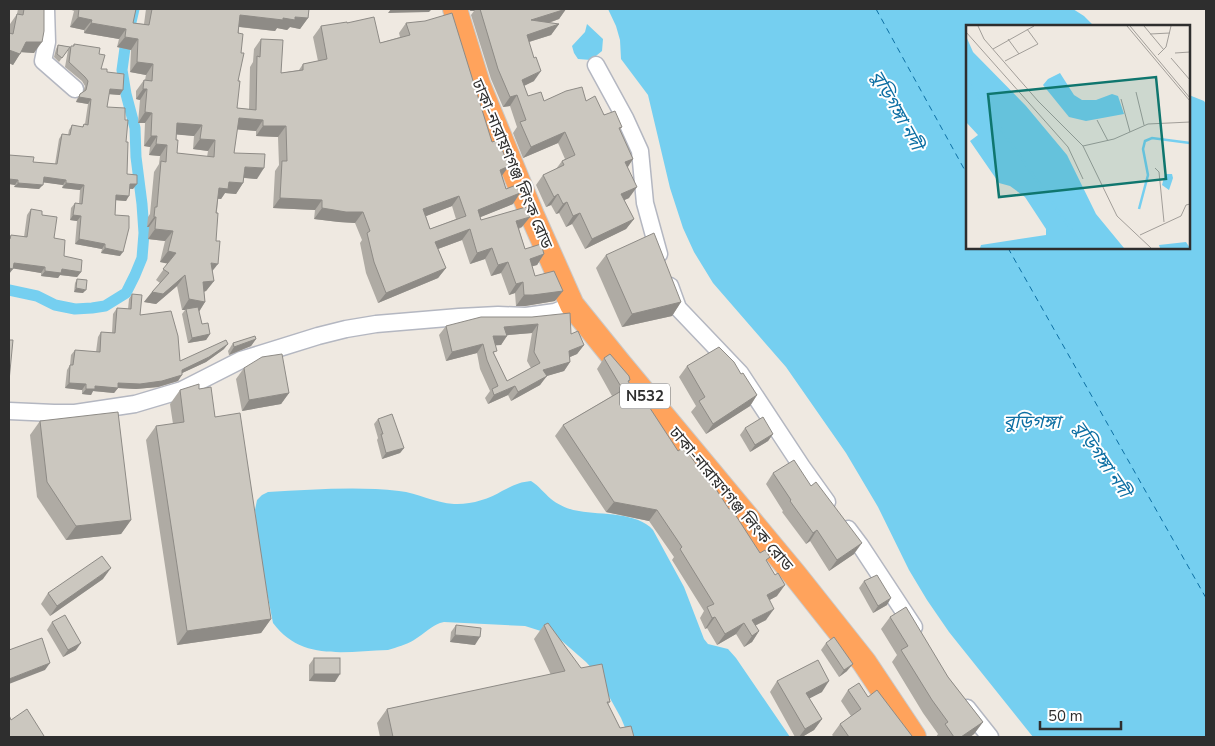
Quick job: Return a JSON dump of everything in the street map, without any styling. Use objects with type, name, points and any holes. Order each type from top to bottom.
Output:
[{"type":"highway","name":"ঢাকা-নারায়ণগঞ্জ লিংক রোড","points":[[455,9],[478,84],[532,215],[572,305],[864,662],[914,737]]},
{"type":"street","points":[[46,9],[47,42],[44,61],[74,89]]},
{"type":"street","points":[[596,65],[625,118],[640,151],[645,203],[659,254],[678,308],[740,373],[802,467],[860,545],[923,642]]},
{"type":"street","points":[[9,411],[75,412],[135,404],[182,390],[241,360],[346,329],[376,324],[459,317],[526,316],[555,312],[572,305]]},
{"type":"street","points":[[960,699],[990,737]]},
{"type":"water","name":"বুড়িগঙ্গা","points":[[608,9],[1073,9],[1084,16],[1093,25],[966,25],[966,249],[1190,249],[1190,95],[1204,101],[1206,104],[1206,737],[1033,737],[949,632],[927,600],[909,570],[878,507],[846,453],[786,367],[713,283],[694,252],[683,228],[670,188],[648,95],[621,59],[620,40]]},
{"type":"water","points":[[587,24],[603,39],[602,51],[591,60],[578,59],[572,46],[585,32]]},
{"type":"water","points":[[531,481],[551,499],[564,507],[572,510],[629,517],[646,524],[653,530],[684,587],[704,639],[708,644],[728,649],[736,658],[790,737],[629,737],[621,718],[596,673],[586,662],[562,641],[544,632],[525,626],[444,622],[432,627],[411,642],[388,650],[341,652],[311,649],[297,644],[273,623],[259,552],[255,510],[257,500],[262,495],[268,492],[366,489],[406,492],[440,502],[460,504],[485,499],[516,484]]},
{"type":"building","points":[[24,9],[44,9],[44,31],[42,42],[26,42],[20,54],[9,50],[9,33],[13,34],[17,14],[23,15]]},
{"type":"building","points":[[79,9],[136,9],[133,23],[149,25],[152,9],[309,9],[308,18],[295,17],[295,20],[240,15],[238,33],[243,34],[241,53],[244,53],[238,81],[240,81],[237,108],[256,110],[257,56],[260,57],[261,39],[283,40],[281,73],[303,70],[303,64],[327,59],[321,26],[374,17],[380,43],[410,35],[406,23],[425,21],[452,13],[492,142],[498,140],[509,166],[500,170],[506,189],[516,185],[520,193],[478,210],[481,220],[526,207],[530,217],[516,221],[525,249],[541,244],[544,254],[530,259],[535,276],[554,271],[563,291],[524,295],[523,282],[516,284],[508,262],[498,265],[492,248],[477,253],[470,229],[435,242],[446,268],[386,293],[374,262],[367,233],[370,231],[363,212],[346,212],[322,208],[322,200],[280,198],[282,161],[287,161],[286,126],[263,126],[263,120],[239,118],[234,153],[265,154],[264,168],[245,167],[243,183],[229,182],[228,189],[219,188],[216,213],[218,213],[216,241],[220,241],[218,264],[211,263],[214,281],[203,282],[205,302],[189,299],[185,275],[163,294],[152,292],[169,273],[163,269],[176,253],[168,251],[173,231],[155,229],[156,217],[154,217],[155,207],[157,207],[161,161],[166,162],[167,145],[156,144],[157,136],[151,136],[152,113],[145,112],[147,89],[143,89],[144,80],[152,81],[153,64],[137,62],[138,39],[125,37],[126,29],[91,23],[92,20],[78,17]],"holes":[[[177,123],[202,125],[200,139],[215,140],[214,157],[177,153]],[[459,196],[466,216],[430,229],[423,209]]]},
{"type":"building","points":[[480,9],[566,9],[531,20],[559,24],[527,35],[534,58],[536,57],[541,71],[522,80],[528,96],[541,92],[544,101],[566,91],[582,87],[586,101],[595,96],[604,115],[615,111],[622,127],[619,128],[633,159],[625,162],[637,187],[621,194],[634,219],[592,239],[580,213],[573,216],[567,202],[563,204],[558,194],[554,197],[543,175],[564,165],[562,161],[575,155],[565,132],[531,147],[520,122],[526,120],[517,95],[510,97],[498,69]]},
{"type":"building","points":[[74,44],[100,48],[99,54],[105,55],[101,69],[107,69],[107,72],[124,74],[123,90],[110,89],[107,107],[125,108],[125,120],[128,120],[126,142],[128,142],[127,174],[137,175],[137,184],[130,184],[129,196],[116,195],[115,215],[129,216],[129,228],[123,252],[105,248],[105,244],[79,239],[81,216],[73,215],[75,203],[82,204],[84,185],[66,183],[66,180],[44,177],[43,185],[18,183],[18,180],[9,179],[9,155],[34,157],[33,162],[57,164],[62,134],[70,135],[72,125],[83,127],[84,124],[88,125],[91,99],[79,97],[86,90],[88,81],[69,62],[71,46],[74,46]]},
{"type":"building","points":[[58,45],[70,47],[62,58],[57,54]]},
{"type":"building","points":[[31,209],[42,211],[42,215],[57,217],[54,238],[65,240],[64,256],[82,260],[81,272],[62,269],[61,273],[45,271],[45,267],[14,263],[13,269],[9,268],[9,238],[11,235],[27,237]]},
{"type":"building","points":[[654,233],[681,302],[632,314],[606,255]]},
{"type":"building","points":[[77,279],[87,280],[86,290],[76,288]]},
{"type":"building","points":[[132,294],[142,295],[140,315],[171,311],[178,336],[180,361],[226,340],[228,344],[209,357],[182,370],[182,375],[162,381],[140,384],[118,383],[118,388],[95,386],[95,389],[86,389],[86,384],[69,383],[70,365],[73,365],[75,350],[100,352],[101,332],[115,333],[117,308],[131,309]]},
{"type":"building","points":[[198,307],[202,324],[208,323],[210,334],[192,338],[186,309]]},
{"type":"building","points":[[570,313],[571,334],[578,331],[584,345],[569,351],[570,362],[543,370],[547,376],[518,392],[515,386],[494,395],[492,389],[498,386],[487,360],[483,344],[452,352],[446,326],[481,317],[532,317]],"holes":[[[538,324],[534,352],[540,363],[507,381],[493,352],[497,351],[493,336],[507,336],[504,327]]]},
{"type":"building","points":[[255,336],[256,339],[234,347],[233,343]]},
{"type":"building","points":[[9,340],[13,340],[9,381]]},
{"type":"building","points":[[719,347],[734,362],[741,374],[743,373],[757,395],[713,424],[699,401],[705,397],[687,366]]},
{"type":"building","points":[[282,354],[289,393],[249,400],[244,368],[262,357]]},
{"type":"building","points":[[610,354],[629,376],[630,380],[628,381],[640,402],[644,399],[678,451],[684,447],[706,478],[708,477],[729,509],[731,508],[760,553],[765,550],[770,557],[766,560],[775,575],[778,573],[785,585],[767,595],[774,609],[752,620],[759,631],[752,636],[744,623],[725,634],[715,617],[712,618],[707,607],[714,604],[680,549],[682,547],[657,510],[614,502],[563,425],[623,390],[604,358]]},
{"type":"building","points":[[199,384],[199,389],[211,387],[215,417],[240,413],[271,619],[187,631],[156,426],[184,422],[180,390]]},
{"type":"building","points":[[118,412],[131,520],[76,526],[47,482],[40,421]]},
{"type":"building","points":[[392,414],[404,448],[386,453],[378,419]]},
{"type":"building","points":[[763,417],[773,434],[755,445],[745,428]]},
{"type":"building","points":[[794,460],[811,486],[816,482],[862,543],[837,560],[817,530],[813,533],[773,473]]},
{"type":"building","points":[[102,556],[111,568],[57,606],[48,593]]},
{"type":"building","points":[[877,575],[891,598],[878,606],[864,581]]},
{"type":"building","points":[[906,607],[948,677],[983,722],[961,737],[954,737],[945,724],[948,722],[901,650],[908,646],[890,617]]},
{"type":"building","points":[[65,615],[81,643],[68,650],[52,622]]},
{"type":"building","points":[[548,623],[581,668],[602,664],[610,702],[607,702],[620,728],[631,726],[634,737],[393,737],[387,709],[565,671],[544,625]]},
{"type":"building","points":[[456,625],[481,628],[480,637],[455,635]]},
{"type":"building","points":[[834,637],[853,664],[844,670],[826,643]]},
{"type":"building","points":[[42,638],[50,663],[9,679],[9,650]]},
{"type":"building","points":[[314,658],[340,658],[340,674],[314,674]]},
{"type":"building","points":[[818,660],[829,681],[806,693],[822,719],[805,729],[777,681]]},
{"type":"building","points":[[859,683],[868,697],[877,690],[911,737],[849,737],[840,724],[861,709],[848,690]]},
{"type":"building","points":[[27,709],[44,736],[9,737],[9,715],[11,720]]},
{"type":"waterway","points":[[9,290],[37,296],[55,305],[75,309],[92,308],[105,306],[126,293],[135,275],[142,258],[144,233],[135,128],[122,70],[134,9]]},
{"type":"ferry route","points":[[876,9],[966,172]]},
{"type":"ferry route","points":[[1009,249],[1206,598]]},
{"type":"water label","name":"বুড়িগঙ্গা নদী","points":[[897,110]]},
{"type":"water label","name":"বুড়িগঙ্গা নদী","points":[[1102,459]]}]
